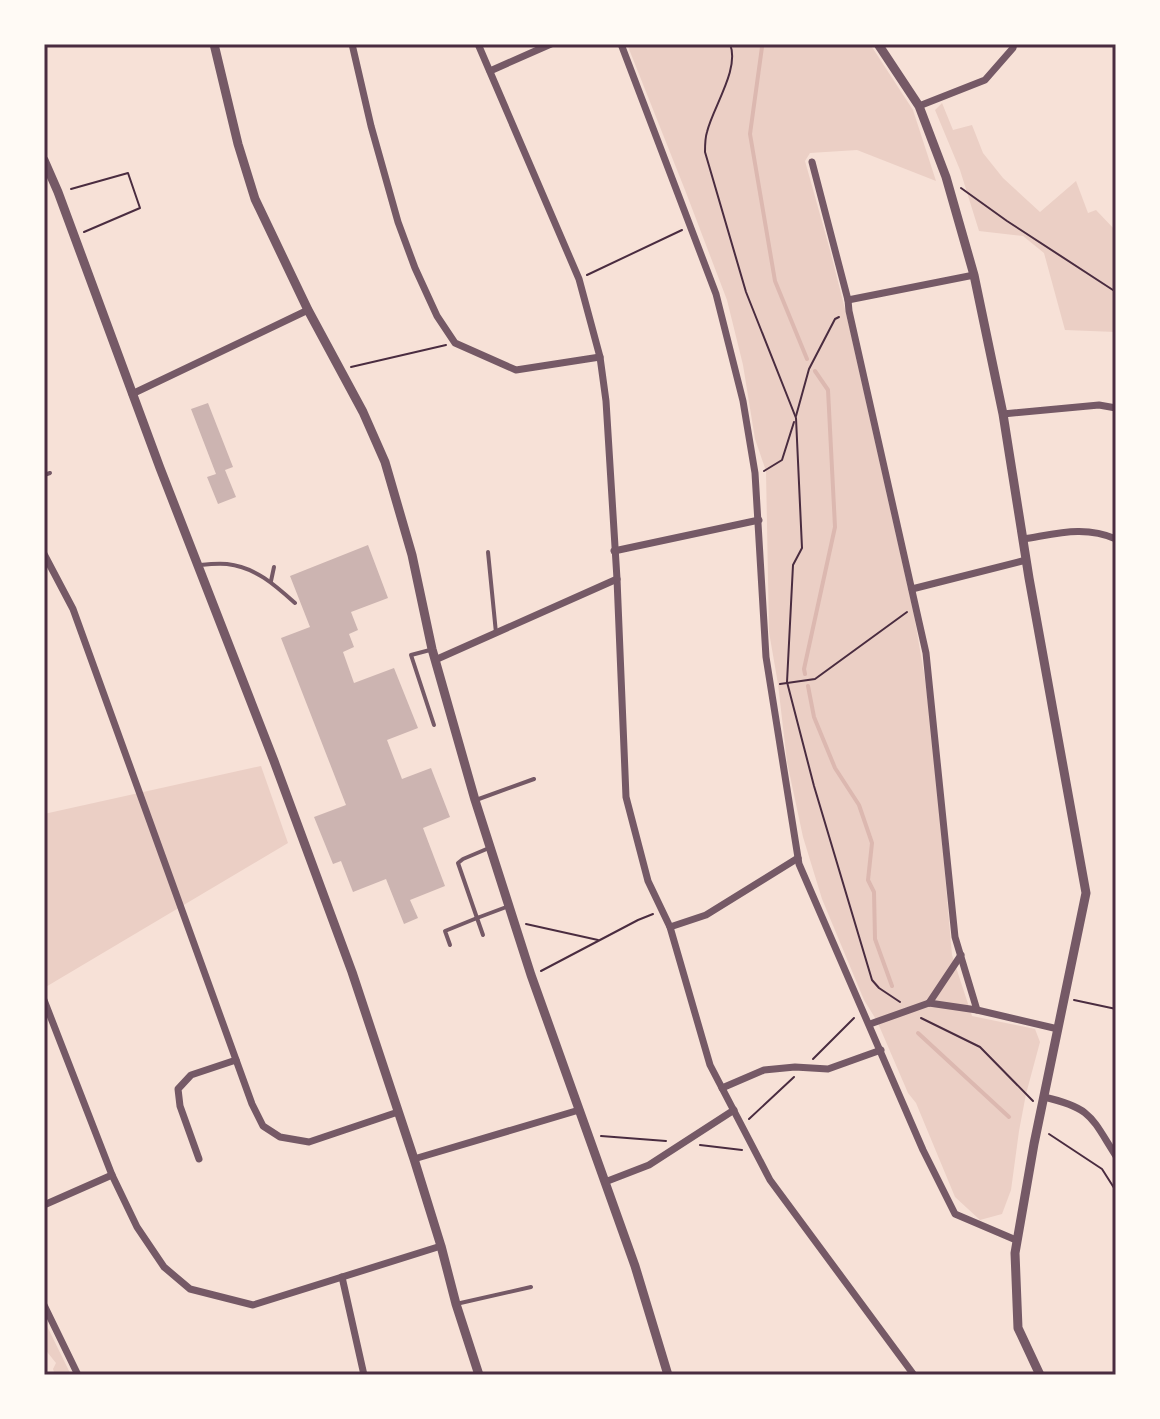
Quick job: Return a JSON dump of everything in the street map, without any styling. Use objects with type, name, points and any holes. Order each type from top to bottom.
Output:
[{"type":"street","points":[[214,44],[255,199],[308,310],[363,412],[389,476],[412,555],[434,655],[475,800],[531,975],[635,1266],[668,1375]]},
{"type":"street","points":[[352,44],[398,222],[437,316],[455,343],[516,370],[600,357]]},
{"type":"street","points":[[478,44],[579,279],[600,357],[606,401],[617,579],[626,797],[648,881],[670,927],[710,1065],[770,1180],[914,1375]]},
{"type":"street","points":[[490,71],[551,44]]},
{"type":"street","points":[[621,44],[716,294],[743,401],[755,473],[766,657],[799,864],[923,1150],[955,1214],[1016,1240]]},
{"type":"street","points":[[878,44],[919,106],[946,177],[974,275],[1003,414],[1086,893],[1016,1240],[1018,1328],[1040,1375]]},
{"type":"street","points":[[919,106],[985,80],[1014,44]]},
{"type":"street","points":[[44,160],[352,972],[414,1159],[479,1375]]},
{"type":"street","points":[[812,162],[848,300],[926,653],[955,937],[977,1010]]},
{"type":"street","points":[[848,300],[974,275]]},
{"type":"street","points":[[132,394],[308,310]]},
{"type":"street","points":[[1003,414],[1099,405],[1116,408]]},
{"type":"street","points":[[614,551],[759,520]]},
{"type":"street","points":[[1023,539],[1088,530],[1116,539]]},
{"type":"street","points":[[44,554],[73,609],[252,1104],[263,1126],[280,1137],[309,1142],[398,1112]]},
{"type":"street","points":[[912,589],[1026,560]]},
{"type":"street","points":[[434,655],[496,633],[617,579]]},
{"type":"street","points":[[670,927],[706,915],[798,858]]},
{"type":"street","points":[[929,1003],[961,955]]},
{"type":"street","points":[[44,1000],[112,1175],[137,1227],[164,1267],[190,1289],[253,1305],[441,1246]]},
{"type":"street","points":[[870,1024],[929,1003],[977,1010],[1058,1029]]},
{"type":"street","points":[[722,1088],[764,1070],[795,1067],[828,1069],[881,1050]]},
{"type":"street","points":[[199,1159],[180,1106],[178,1089],[191,1075],[236,1060]]},
{"type":"street","points":[[1044,1097],[1074,1105],[1088,1114],[1116,1156]]},
{"type":"street","points":[[414,1159],[579,1110]]},
{"type":"street","points":[[605,1182],[649,1165],[734,1110]]},
{"type":"street","points":[[44,1205],[112,1175]]},
{"type":"street","points":[[342,1277],[364,1375]]},
{"type":"street","points":[[44,1305],[78,1375]]},
{"type":"lane","points":[[44,475],[50,473]]},
{"type":"lane","points":[[488,552],[496,633]]},
{"type":"lane","points":[[198,565],[228,564],[239,567],[271,581],[295,603]]},
{"type":"lane","points":[[239,567],[246,577]]},
{"type":"lane","points":[[271,581],[274,567]]},
{"type":"lane","points":[[434,655],[411,655],[434,725]]},
{"type":"lane","points":[[475,800],[534,779]]},
{"type":"lane","points":[[483,935],[458,863],[491,847]]},
{"type":"lane","points":[[450,945],[445,931],[510,906]]},
{"type":"lane","points":[[456,1304],[531,1287]]},
{"type":"path","points":[[730,44],[732,66],[706,134],[705,152],[746,292],[796,418],[802,548],[793,565],[787,682],[814,786],[872,980],[925,1021],[980,1047],[1042,1110]]},
{"type":"path","points":[[58,192],[128,173],[140,208],[74,237]]},
{"type":"path","points":[[946,177],[1116,292]]},
{"type":"path","points":[[579,279],[691,227]]},
{"type":"path","points":[[755,473],[766,471],[782,460],[809,369],[835,319],[849,311]]},
{"type":"path","points":[[340,369],[455,343]]},
{"type":"path","points":[[771,686],[815,679],[915,606]]},
{"type":"path","points":[[531,975],[661,911]]},
{"type":"path","points":[[515,922],[599,940]]},
{"type":"path","points":[[1064,998],[1116,1009]]},
{"type":"path","points":[[1038,1127],[1102,1169],[1116,1191]]},
{"type":"shaded area","points":[[627,44],[870,44],[913,110],[936,181],[857,150],[810,153],[805,161],[846,313],[914,615],[935,760],[952,955],[972,1016],[1035,1029],[1040,1042],[1026,1094],[1011,1190],[1002,1214],[980,1220],[955,1197],[916,1103],[908,1093],[877,1021],[864,1000],[822,899],[803,837],[787,762],[769,632],[766,471],[755,439],[743,365],[727,300]]},
{"type":"shaded area","points":[[942,103],[953,130],[972,125],[983,153],[1003,178],[1040,212],[1076,181],[1088,213],[1096,210],[1116,231],[1116,332],[1065,330],[1044,253],[1023,236],[979,231],[960,170],[935,110]]},
{"type":"shaded area","points":[[261,766],[288,843],[44,988],[44,814]]},
{"type":"shaded area","points":[[44,1320],[71,1375],[55,1375],[53,1369],[56,1363],[44,1348]]},
{"type":"building","points":[[208,403],[233,467],[225,470],[236,497],[218,504],[207,477],[216,474],[191,409]]},
{"type":"building","points":[[368,545],[388,598],[351,612],[358,630],[349,634],[354,647],[343,652],[354,683],[394,668],[418,728],[387,740],[402,779],[431,768],[450,817],[423,828],[445,886],[410,900],[418,918],[404,924],[386,879],[353,892],[341,861],[333,864],[314,817],[346,805],[281,638],[310,627],[290,576]]},
{"type":"waterway","points":[[760,44],[750,134],[775,281],[807,359]]},
{"type":"waterway","points":[[805,674],[835,527],[828,390],[815,371]]},
{"type":"waterway","points":[[808,686],[814,717],[835,768],[859,805],[872,843],[868,880],[874,892],[875,939],[892,986]]},
{"type":"waterway","points":[[918,1033],[1009,1117]]}]
